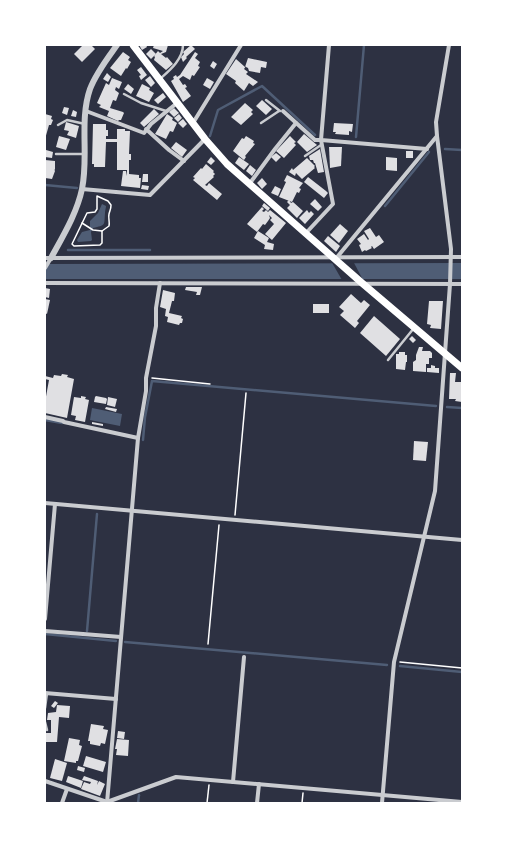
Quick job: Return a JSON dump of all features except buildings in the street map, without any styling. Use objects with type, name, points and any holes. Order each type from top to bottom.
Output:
[{"type":"main road","points":[[133,45],[192,123],[227,164],[414,328],[462,368]]},
{"type":"street","points":[[45,268],[48,259],[76,209],[82,189],[85,172],[86,110],[90,89],[97,75],[117,45]]},
{"type":"street","points":[[192,123],[241,45]]},
{"type":"street","points":[[306,233],[333,204],[321,140],[330,45]]},
{"type":"street","points":[[382,803],[394,662],[435,491],[446,355],[451,259],[436,122],[449,45]]},
{"type":"street","points":[[86,110],[144,133],[146,129],[177,103]]},
{"type":"street","points":[[281,111],[315,140],[427,149]]},
{"type":"street","points":[[250,184],[296,123]]},
{"type":"street","points":[[146,129],[169,150],[184,161]]},
{"type":"street","points":[[336,258],[437,136]]},
{"type":"street","points":[[82,189],[150,195],[205,139]]},
{"type":"street","points":[[48,259],[451,259],[462,257]]},
{"type":"street","points":[[45,283],[360,281],[450,282],[462,284]]},
{"type":"street","points":[[107,802],[138,438],[146,391],[146,378],[156,326],[156,308],[160,282]]},
{"type":"street","points":[[45,417],[138,438]]},
{"type":"street","points":[[45,503],[462,540]]},
{"type":"street","points":[[45,619],[55,504]]},
{"type":"street","points":[[45,631],[121,638]]},
{"type":"street","points":[[233,782],[244,656]]},
{"type":"street","points":[[46,693],[116,699]]},
{"type":"street","points":[[45,781],[107,802],[176,777],[462,802]]},
{"type":"street","points":[[257,803],[259,784]]},
{"type":"street","points":[[62,803],[67,789]]},
{"type":"lane","points":[[159,80],[176,65],[183,45]]},
{"type":"lane","points":[[124,94],[141,103],[166,111]]},
{"type":"lane","points":[[261,124],[281,111],[266,100]]},
{"type":"lane","points":[[58,125],[67,120],[85,124]]},
{"type":"lane","points":[[306,156],[322,145]]},
{"type":"lane","points":[[56,154],[85,154]]},
{"type":"lane","points":[[388,360],[414,328]]},
{"type":"lane","points":[[45,708],[46,693]]},
{"type":"lane","points":[[45,722],[47,730]]},
{"type":"path","points":[[82,223],[93,230],[102,231],[109,226],[110,222],[108,216],[111,205],[97,196],[97,209],[95,212],[87,213],[82,223],[72,244],[74,246],[100,245],[103,241],[102,231]]},
{"type":"path","points":[[146,378],[210,384]]},
{"type":"path","points":[[235,520],[246,393]]},
{"type":"path","points":[[208,644],[220,518]]},
{"type":"path","points":[[394,662],[462,668]]},
{"type":"path","points":[[207,803],[210,780]]},
{"type":"path","points":[[302,803],[303,788]]},
{"type":"water","points":[[102,204],[106,206],[104,224],[93,228],[91,232],[91,241],[78,242],[77,240],[82,232],[90,230],[90,221],[98,213]]},
{"type":"water","points":[[462,263],[462,279],[45,279],[45,264]]},
{"type":"water","points":[[92,408],[122,414],[120,426],[90,420]]},
{"type":"pier","points":[[331,261],[353,261],[363,280],[342,280]]},
{"type":"waterway","points":[[356,137],[364,45]]},
{"type":"waterway","points":[[210,136],[218,110],[262,86],[315,135]]},
{"type":"waterway","points":[[445,149],[462,150]]},
{"type":"waterway","points":[[385,206],[429,152]]},
{"type":"waterway","points":[[45,185],[77,188]]},
{"type":"waterway","points":[[68,250],[150,250]]},
{"type":"waterway","points":[[143,440],[145,417],[152,381],[436,406]]},
{"type":"waterway","points":[[447,407],[462,408]]},
{"type":"waterway","points":[[45,420],[62,423]]},
{"type":"waterway","points":[[87,631],[97,514]]},
{"type":"waterway","points":[[45,634],[116,641]]},
{"type":"waterway","points":[[125,642],[387,665]]},
{"type":"waterway","points":[[400,666],[462,672]]},
{"type":"waterway","points":[[138,803],[139,795]]}]
